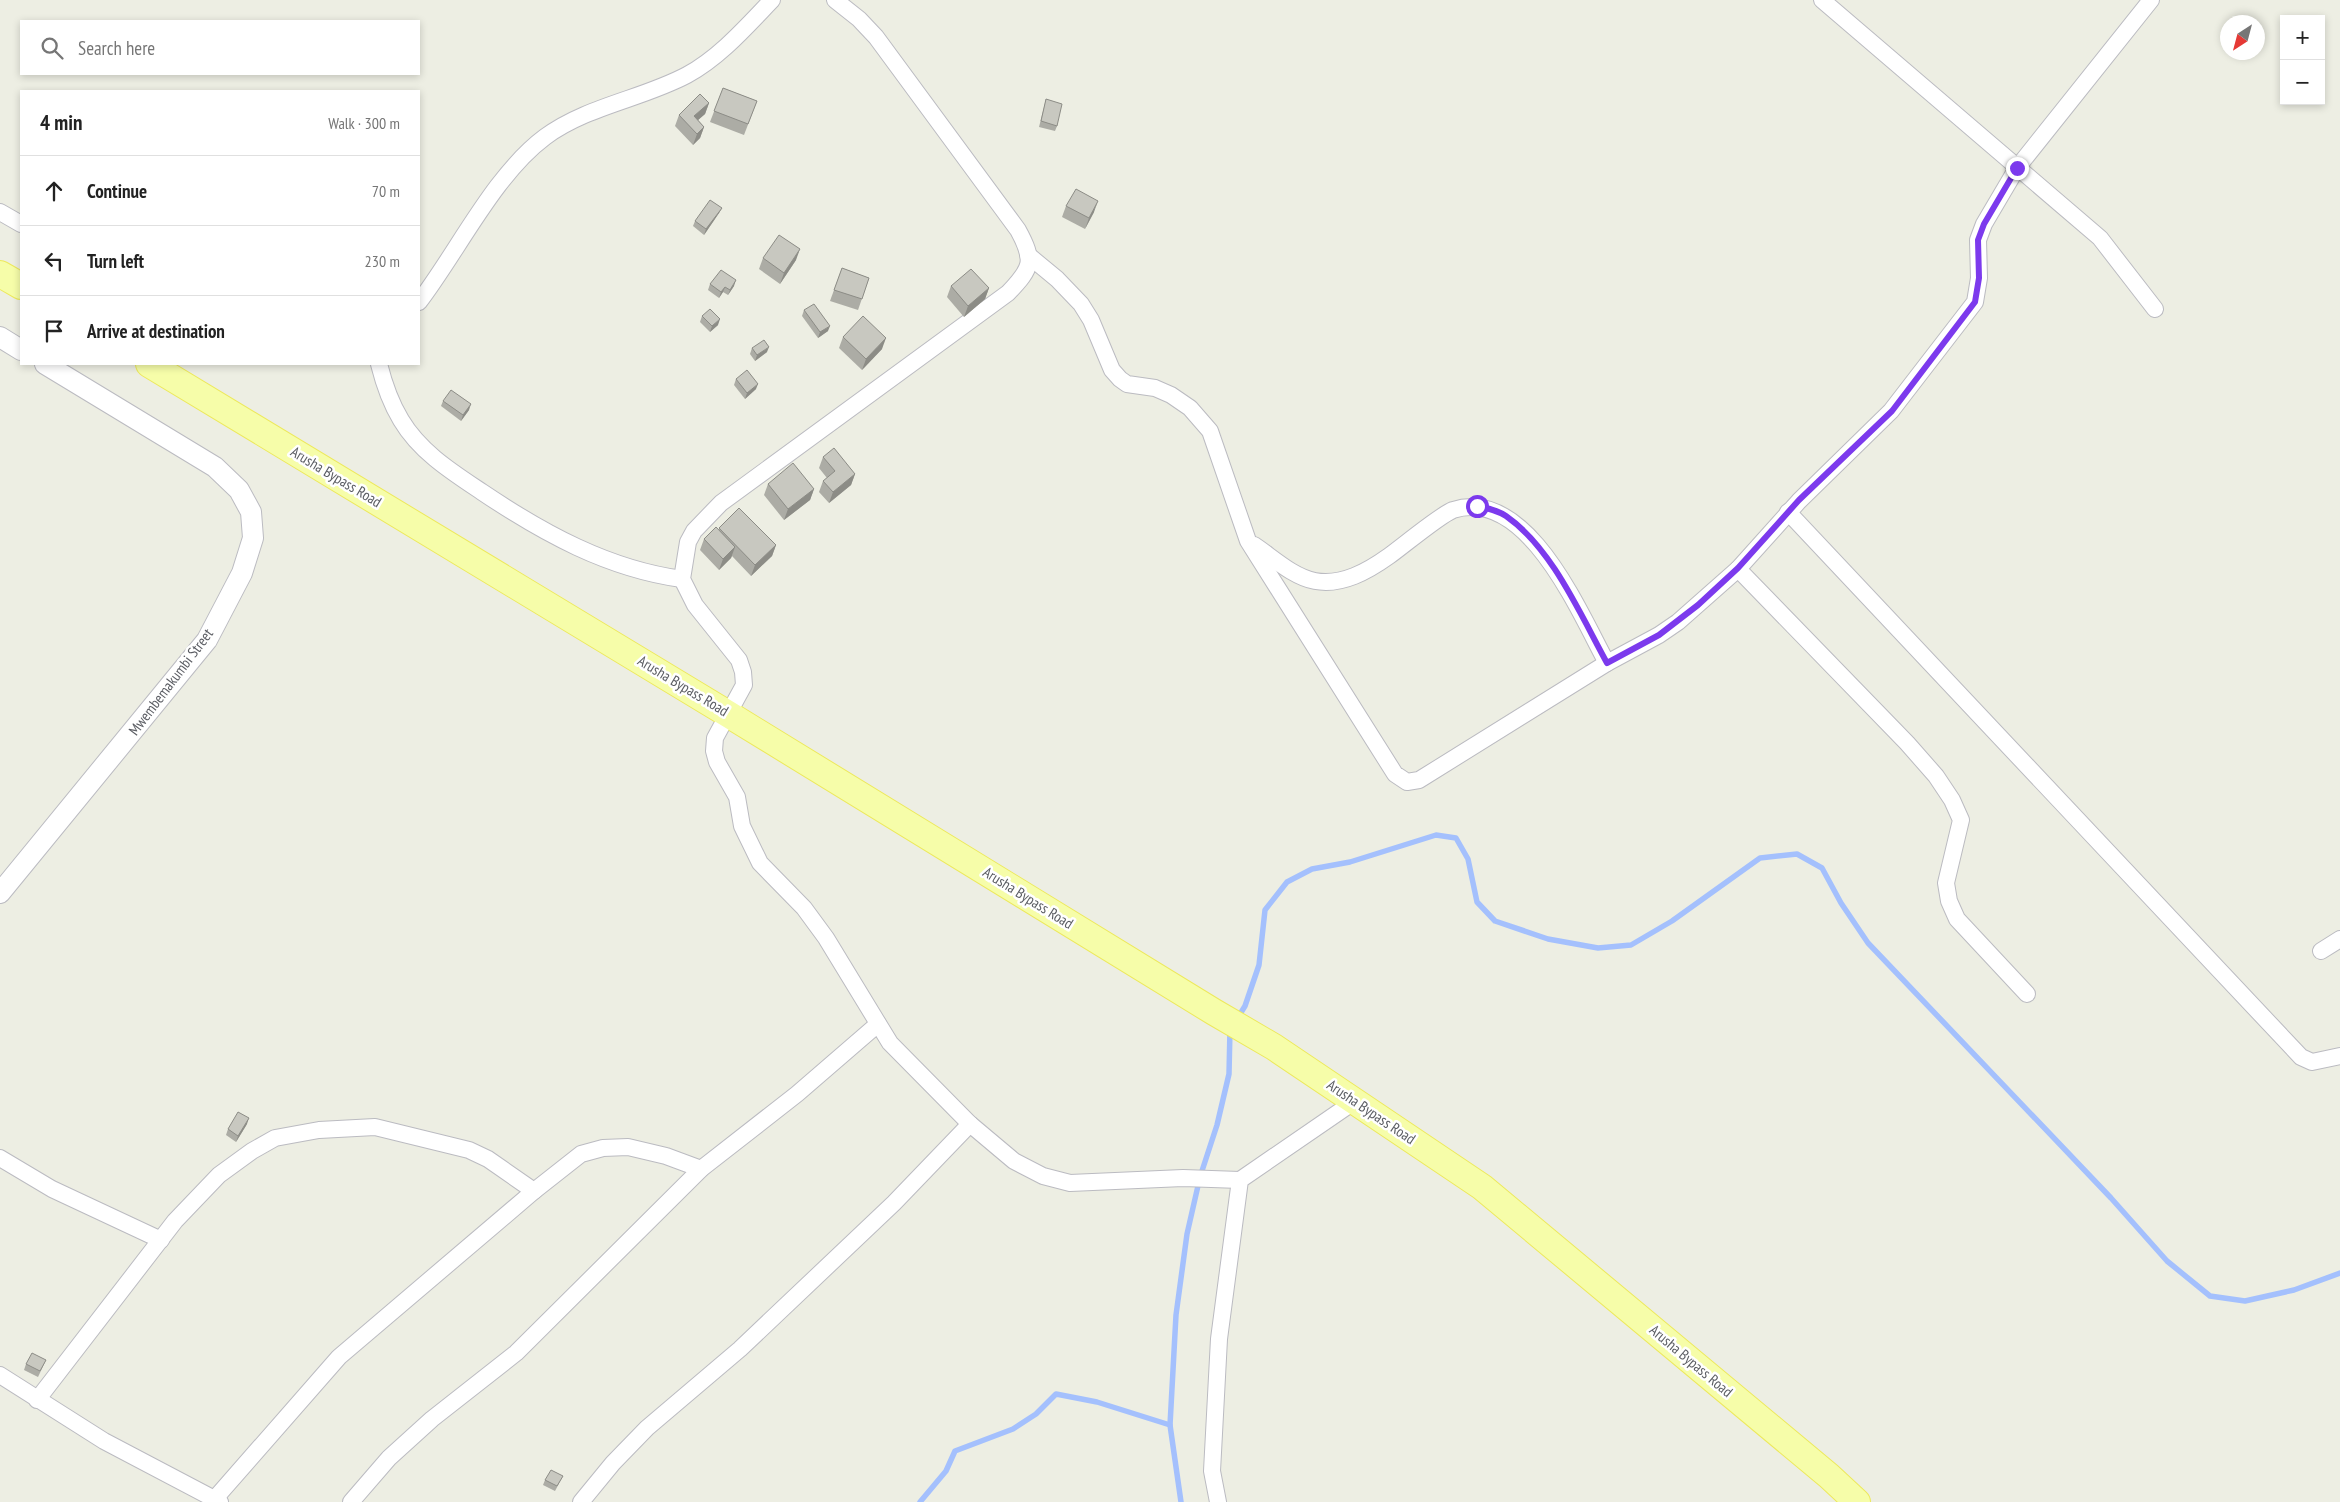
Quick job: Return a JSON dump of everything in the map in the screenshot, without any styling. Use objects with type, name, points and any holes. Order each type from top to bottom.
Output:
[{"type":"main road","points":[[0,274],[20,285]]},
{"type":"main road","name":"Arusha Bypass Road","points":[[151,365],[1274,1047],[1482,1187],[1793,1446],[1857,1502]]},
{"type":"street","points":[[420,301],[478,214],[516,165],[538,142],[569,121],[661,87],[688,74],[735,38],[772,0]]},
{"type":"street","points":[[835,0],[876,37],[1018,230],[1027,247],[1029,263],[1025,276],[1008,293],[721,503],[694,531],[688,542],[682,579],[695,605],[739,660],[743,672],[744,685],[715,738],[714,751],[717,762],[737,797],[742,826],[750,846],[760,863],[804,908],[826,938],[878,1024],[906,1062],[970,1124],[1014,1161],[1043,1176],[1070,1183],[1183,1178],[1240,1180],[1355,1101]]},
{"type":"street","points":[[1822,0],[2100,238],[2155,309]]},
{"type":"street","points":[[1028,255],[1057,279],[1081,304],[1091,320],[1112,370],[1120,379],[1127,384],[1154,388],[1171,395],[1190,408],[1210,431],[1248,541],[1395,774],[1407,782],[1419,780],[1607,663],[1659,635],[1678,622],[1738,568],[1788,512],[1892,411],[1975,302],[1979,278],[1978,240],[1984,224],[2017,168],[2151,0]]},
{"type":"street","points":[[0,212],[20,223]]},
{"type":"street","points":[[0,337],[20,349]]},
{"type":"street","name":"Mwembemakumbi Street","points":[[0,893],[207,640],[242,573],[253,538],[251,512],[239,490],[215,467],[47,365]]},
{"type":"street","points":[[379,365],[386,391],[401,421],[422,446],[445,468],[513,513],[573,546],[620,565],[682,579]]},
{"type":"street","points":[[1248,541],[1300,576],[1314,581],[1327,582],[1346,579],[1375,566],[1452,510],[1477,506],[1493,510],[1505,515],[1525,532],[1551,562],[1607,663]]},
{"type":"street","points":[[1788,512],[2301,1057],[2312,1062],[2340,1056]]},
{"type":"street","points":[[1738,568],[1907,743],[1936,776],[1952,800],[1961,820],[1946,883],[1949,902],[1958,919],[2026,994]]},
{"type":"street","points":[[2321,951],[2340,940]]},
{"type":"street","points":[[351,1502],[389,1458],[432,1419],[516,1353],[701,1169],[797,1094],[878,1024]]},
{"type":"street","points":[[581,1502],[613,1463],[646,1428],[740,1349],[894,1203],[970,1124]]},
{"type":"street","points":[[37,1400],[175,1221],[219,1175],[252,1151],[275,1138],[319,1130],[375,1127],[469,1150],[488,1159],[534,1191]]},
{"type":"street","points":[[0,1375],[104,1441],[215,1501],[339,1357],[534,1191],[581,1154],[604,1148],[628,1147],[666,1156],[701,1169]]},
{"type":"street","points":[[0,1158],[52,1188],[160,1240]]},
{"type":"street","points":[[1218,1502],[1212,1471],[1219,1339],[1240,1180]]},
{"type":"building","points":[[723,88],[757,101],[748,124],[714,111]]},
{"type":"building","points":[[700,94],[709,103],[694,116],[704,127],[697,134],[679,115]]},
{"type":"building","points":[[1046,99],[1062,104],[1057,126],[1041,121]]},
{"type":"building","points":[[1076,189],[1098,201],[1089,218],[1066,206]]},
{"type":"building","points":[[710,200],[722,208],[706,229],[695,221]]},
{"type":"building","points":[[779,235],[800,249],[784,273],[763,258]]},
{"type":"building","points":[[842,268],[869,278],[862,299],[834,290]]},
{"type":"building","points":[[971,269],[989,288],[968,306],[951,286]]},
{"type":"building","points":[[721,270],[736,280],[730,290],[725,287],[721,292],[710,284]]},
{"type":"building","points":[[814,304],[830,326],[820,332],[804,310]]},
{"type":"building","points":[[710,309],[720,319],[712,326],[702,316]]},
{"type":"building","points":[[863,316],[886,338],[866,359],[843,337]]},
{"type":"building","points":[[764,340],[769,347],[757,355],[752,348]]},
{"type":"building","points":[[747,370],[758,384],[747,393],[736,379]]},
{"type":"building","points":[[451,390],[471,404],[463,415],[443,401]]},
{"type":"building","points":[[834,448],[855,474],[833,492],[823,481],[835,471],[823,457]]},
{"type":"building","points":[[793,463],[814,489],[788,509],[768,484]]},
{"type":"building","points":[[739,508],[776,545],[755,565],[719,528]]},
{"type":"building","points":[[716,527],[735,547],[723,559],[704,539]]},
{"type":"building","points":[[238,1112],[249,1118],[238,1136],[228,1129]]},
{"type":"building","points":[[32,1353],[46,1360],[40,1371],[26,1364]]},
{"type":"building","points":[[551,1470],[563,1476],[557,1486],[545,1480]]},
{"type":"waterway","points":[[1237,1019],[1245,1006],[1259,965],[1265,910],[1287,882],[1312,869],[1350,862],[1436,835],[1456,838],[1468,859],[1477,902],[1495,921],[1548,939],[1598,948],[1631,945],[1672,921],[1760,858],[1797,854],[1822,868],[1841,903],[1868,943],[2111,1198],[2167,1261],[2210,1296],[2245,1301],[2294,1290],[2340,1273]]},
{"type":"waterway","points":[[1181,1502],[1170,1425],[1176,1315],[1187,1234],[1200,1177],[1217,1125],[1229,1074],[1230,1029]]},
{"type":"waterway","points":[[920,1502],[946,1471],[955,1451],[1013,1429],[1036,1414],[1056,1394],[1097,1402],[1170,1425]]},
{"type":"route","points":[[1477,506],[1505,515],[1525,532],[1551,562],[1607,663],[1659,635],[1678,622],[1738,568],[1799,500],[1892,411],[1975,302],[1979,278],[1978,240],[1984,224],[2017,168]]}]
